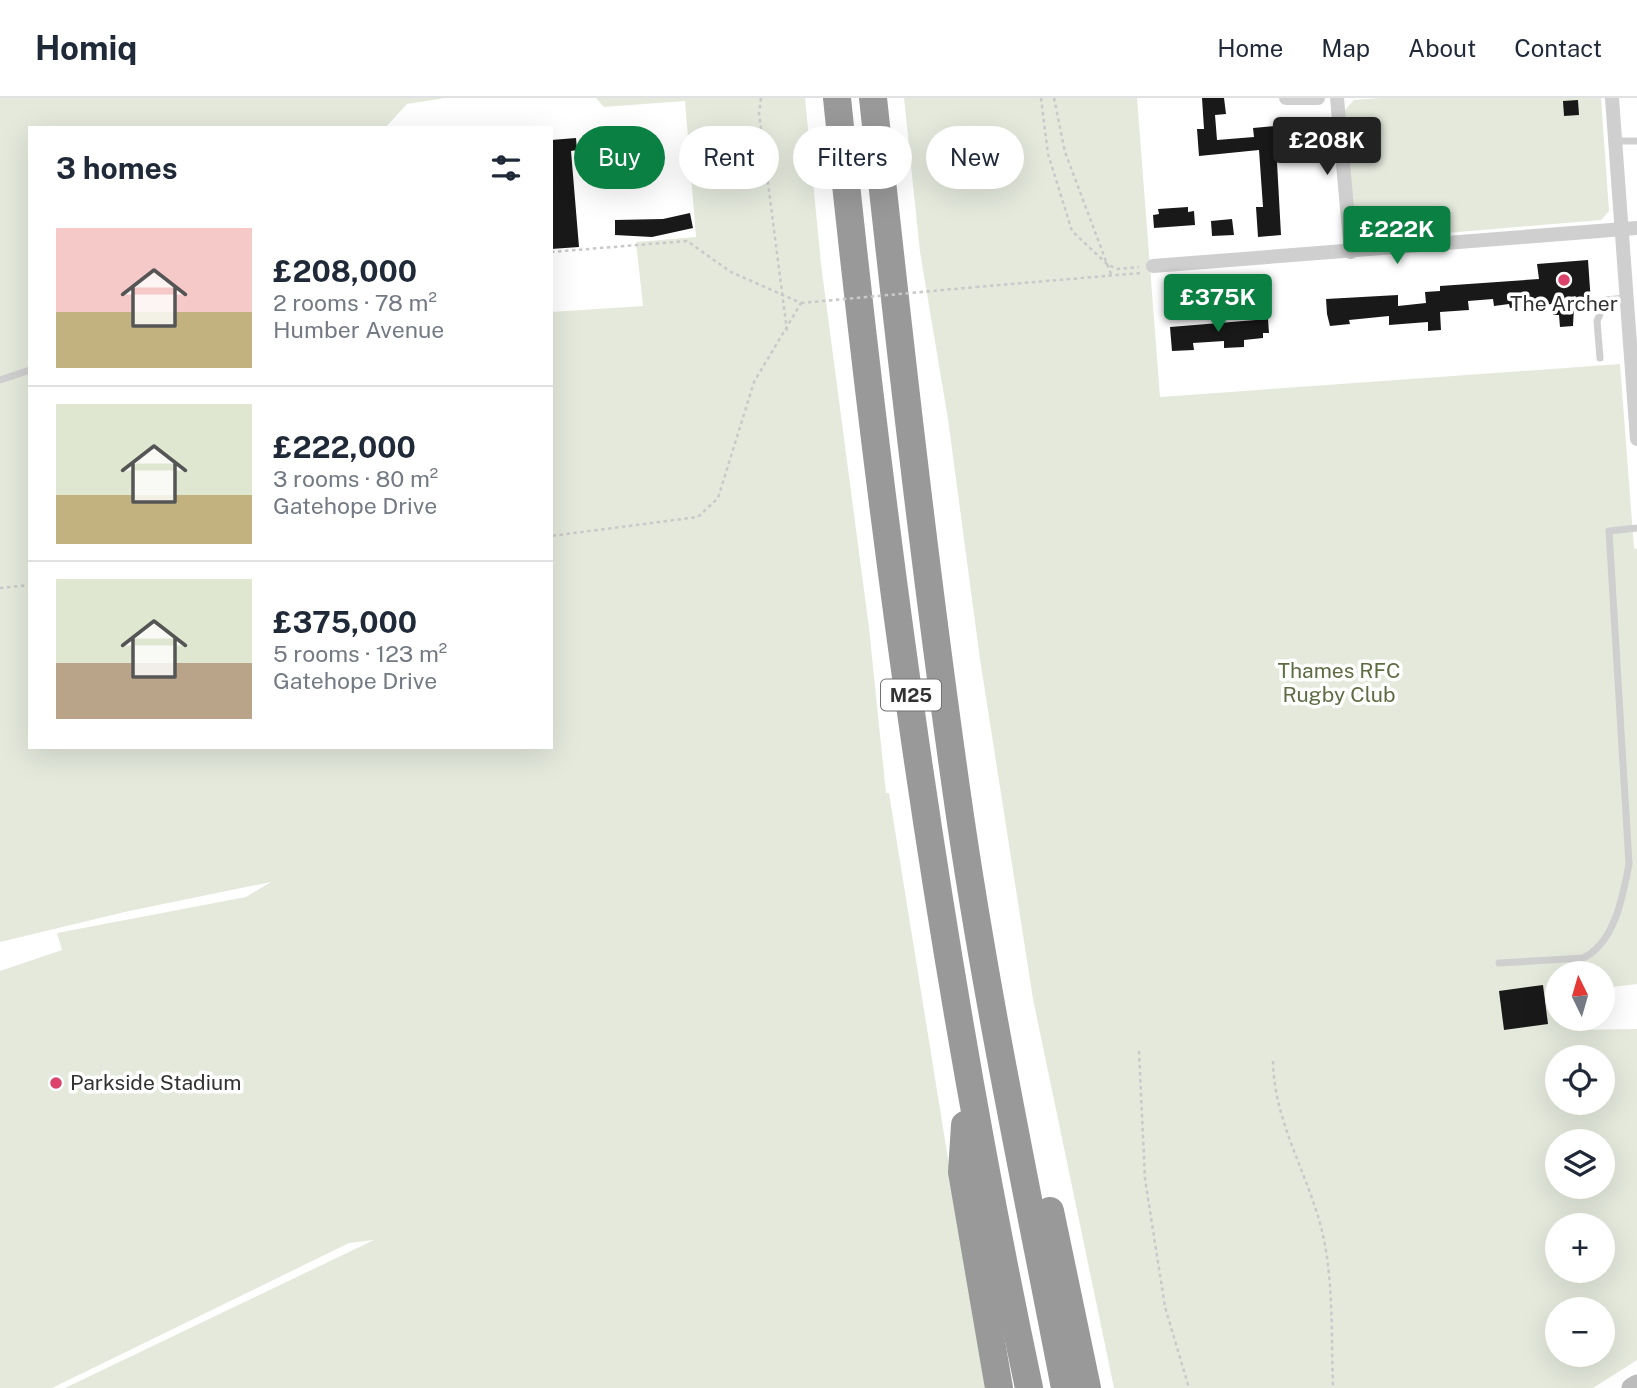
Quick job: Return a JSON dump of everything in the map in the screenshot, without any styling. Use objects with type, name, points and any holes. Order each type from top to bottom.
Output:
[{"type":"highway","name":"M25","points":[[837,98],[887,524],[968,1085],[1029,1388]]},
{"type":"highway","name":"M25","points":[[873,98],[957,796],[986,974],[1065,1388]]},
{"type":"highway","name":"M25","points":[[924,531],[974,793],[1028,1104],[1087,1388]]},
{"type":"highway","name":"M25","points":[[968,1085],[962,1172],[999,1388]]},
{"type":"highway","name":"M25","points":[[1008,1289],[1020,1388]]},
{"type":"main road","points":[[1632,1388],[1637,1385]]},
{"type":"street","points":[[1286,98],[1318,98]]},
{"type":"street","points":[[1338,98],[1351,252]]},
{"type":"street","points":[[1612,98],[1637,439]]},
{"type":"street","points":[[1150,269],[1637,228]]},
{"type":"lane","points":[[1614,141],[1637,141]]},
{"type":"lane","points":[[1600,358],[1597,321],[1606,300],[1625,298]]},
{"type":"lane","points":[[0,380],[28,371]]},
{"type":"lane","points":[[1499,963],[1583,958],[1589,955],[1606,935],[1620,903],[1629,864],[1609,531],[1637,528]]},
{"type":"path","points":[[761,98],[760,113],[787,331]]},
{"type":"path","points":[[1041,98],[1048,154],[1072,231],[1108,265],[1118,269],[1150,269]]},
{"type":"path","points":[[1054,98],[1065,152],[1112,276]]},
{"type":"path","points":[[553,252],[687,241],[731,272],[801,303],[1112,276],[1150,269]]},
{"type":"path","points":[[553,536],[698,517],[718,498],[754,382],[787,331],[801,303]]},
{"type":"path","points":[[0,588],[28,585]]},
{"type":"path","points":[[1139,1051],[1145,1179],[1165,1307],[1189,1388]]},
{"type":"path","points":[[1273,1062],[1279,1112],[1321,1227],[1327,1261],[1333,1388]]},
{"type":"green space","points":[[0,98],[445,98],[407,104],[387,126],[28,126],[28,749],[553,749],[553,312],[643,306],[636,242],[696,237],[692,189],[779,189],[779,126],[687,126],[685,101],[604,107],[596,98],[805,98],[808,126],[793,126],[793,189],[814,189],[821,264],[869,628],[886,793],[889,793],[985,1388],[65,1388],[374,1240],[349,1243],[52,1388],[0,1388],[0,971],[62,950],[57,933],[246,897],[271,882],[129,911],[0,942]]},
{"type":"green space","name":"Thames RFC Rugby Club","points":[[904,98],[1137,98],[1160,397],[1620,364],[1634,548],[1637,549],[1637,984],[1615,987],[1615,961],[1545,961],[1545,1031],[1637,1029],[1637,1360],[1593,1388],[1114,1388],[1033,999],[980,659],[948,419],[920,252],[912,175],[912,126],[907,126]]},
{"type":"green space","points":[[1601,98],[1609,211],[1601,220],[1364,240],[1354,232],[1344,111],[1354,100]]},
{"type":"building","points":[[1202,98],[1224,98],[1226,114],[1215,115],[1217,140],[1254,137],[1253,128],[1275,126],[1281,235],[1258,237],[1256,207],[1263,207],[1259,150],[1199,156],[1197,129],[1204,129]]},
{"type":"building","points":[[1578,100],[1579,115],[1564,116],[1563,101]]},
{"type":"building","points":[[574,138],[574,150],[571,151],[579,247],[553,249],[553,140]]},
{"type":"building","points":[[1188,207],[1188,212],[1194,211],[1195,225],[1154,228],[1153,215],[1159,214],[1158,209]]},
{"type":"building","points":[[690,213],[693,228],[652,237],[615,235],[615,220],[663,219]]},
{"type":"building","points":[[1232,219],[1234,235],[1212,236],[1211,221]]},
{"type":"building","points":[[1588,260],[1591,303],[1574,307],[1573,326],[1560,327],[1559,315],[1553,315],[1552,304],[1510,308],[1509,304],[1494,306],[1493,299],[1468,301],[1469,310],[1440,312],[1441,330],[1428,331],[1428,322],[1389,325],[1389,316],[1349,320],[1350,324],[1330,326],[1327,314],[1326,299],[1398,295],[1398,306],[1426,303],[1425,292],[1440,291],[1440,286],[1539,279],[1537,264]]},
{"type":"building","points":[[1268,319],[1269,333],[1263,333],[1263,338],[1244,340],[1244,347],[1224,348],[1224,341],[1193,343],[1194,350],[1172,351],[1170,327]]},
{"type":"building","points":[[1543,985],[1545,1024],[1504,1030],[1499,991]]},
{"type":"place","name":"The Archer","points":[[1564,280]]},
{"type":"place","name":"Parkside Stadium","points":[[56,1083]]}]
